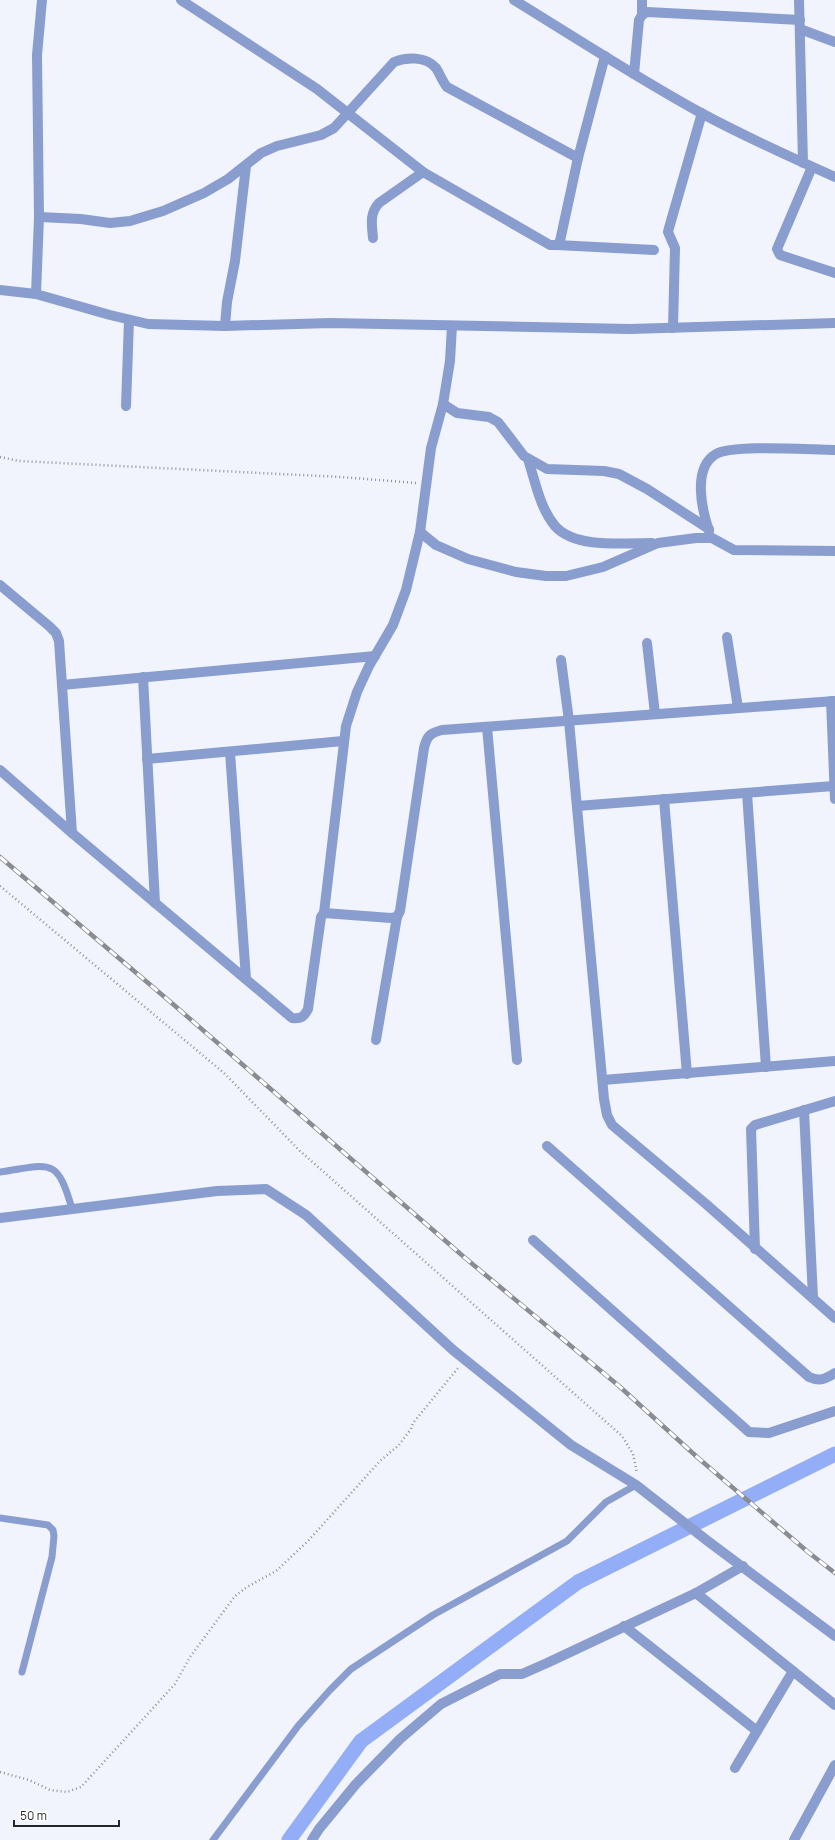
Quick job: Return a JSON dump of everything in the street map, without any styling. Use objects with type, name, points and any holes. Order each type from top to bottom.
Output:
[{"type":"street","points":[[36,294],[39,217],[38,55],[42,0]]},
{"type":"street","points":[[181,0],[317,89],[423,172],[550,245],[557,244],[654,250]]},
{"type":"street","points":[[514,0],[634,74],[702,113],[835,177]]},
{"type":"street","points":[[642,0],[642,15]]},
{"type":"street","points":[[799,0],[808,165],[777,249],[780,255],[835,273]]},
{"type":"street","points":[[634,74],[639,20],[642,15],[647,12],[800,24],[835,42]]},
{"type":"street","points":[[557,244],[560,241],[578,158],[605,56]]},
{"type":"street","points":[[39,217],[81,219],[110,224],[130,221],[163,211],[204,193],[228,179],[261,153],[277,146],[321,136],[334,128],[394,62],[403,58],[412,58],[435,66],[447,87],[578,158]]},
{"type":"street","points":[[673,328],[675,248],[668,232],[668,228],[702,113]]},
{"type":"street","points":[[225,326],[227,302],[235,260],[246,166]]},
{"type":"street","points":[[373,238],[372,215],[374,209],[423,172]]},
{"type":"street","points":[[0,290],[36,294],[148,324],[225,326],[331,323],[630,329],[835,323]]},
{"type":"street","points":[[126,406],[129,320]]},
{"type":"street","points":[[0,770],[72,834],[292,1018],[300,1019],[304,1016],[308,1009],[321,917],[324,913],[343,741],[346,726],[357,692],[393,625],[406,590],[420,532],[432,448],[444,404],[450,361],[452,326]]},
{"type":"street","points":[[444,404],[457,413],[489,417],[498,422],[528,459],[542,501],[555,526],[562,532],[588,541],[615,544],[658,543],[711,534]]},
{"type":"street","points":[[711,534],[701,495],[702,476],[706,464],[716,454],[735,449],[835,450]]},
{"type":"street","points":[[528,459],[552,471],[604,471],[618,474],[647,489],[734,550],[835,551]]},
{"type":"street","points":[[420,532],[436,545],[468,559],[516,572],[546,576],[566,576],[603,567],[658,543]]},
{"type":"street","points":[[0,585],[56,633],[62,685],[72,834]]},
{"type":"street","points":[[727,637],[738,708]]},
{"type":"street","points":[[647,643],[655,714]]},
{"type":"street","points":[[62,685],[375,656]]},
{"type":"street","points":[[561,660],[570,721],[604,1099],[607,1115],[612,1125],[706,1204],[755,1249],[835,1318]]},
{"type":"street","points":[[143,677],[155,903]]},
{"type":"street","points":[[376,1040],[397,917],[400,911],[426,738],[431,733],[442,730],[833,701],[835,799]]},
{"type":"street","points":[[487,727],[517,1060]]},
{"type":"street","points":[[147,759],[343,741]]},
{"type":"street","points":[[230,752],[246,979]]},
{"type":"street","points":[[577,806],[834,786]]},
{"type":"street","points":[[747,793],[766,1067]]},
{"type":"street","points":[[664,799],[687,1074]]},
{"type":"street","points":[[324,913],[391,918],[397,917]]},
{"type":"street","points":[[603,1080],[835,1061]]},
{"type":"street","points":[[755,1249],[751,1129],[755,1125],[835,1101]]},
{"type":"street","points":[[804,1110],[813,1298]]},
{"type":"street","points":[[547,1146],[809,1377],[816,1380],[823,1380],[835,1373]]},
{"type":"street","points":[[0,1218],[217,1191],[266,1189],[306,1215],[465,1360],[571,1445],[636,1485],[708,1542],[743,1566],[835,1636]]},
{"type":"street","points":[[533,1240],[749,1432],[769,1433],[835,1411]]},
{"type":"street","points":[[312,1840],[319,1829],[356,1784],[400,1739],[441,1704],[500,1674],[522,1674],[696,1593],[743,1566]]},
{"type":"street","points":[[696,1593],[835,1705]]},
{"type":"street","points":[[624,1626],[757,1731]]},
{"type":"street","points":[[735,1768],[793,1671]]},
{"type":"street","points":[[794,1840],[835,1765]]},
{"type":"lane","points":[[0,1172],[44,1166],[52,1168],[60,1176],[66,1187],[72,1209]]},
{"type":"lane","points":[[213,1840],[298,1726],[351,1669],[433,1615],[566,1541],[606,1502],[636,1485]]},
{"type":"lane","points":[[0,1518],[48,1525],[53,1530],[54,1536],[52,1557],[22,1672]]},
{"type":"path","points":[[0,457],[19,461],[342,477],[427,484]]},
{"type":"path","points":[[0,886],[224,1073],[300,1151],[622,1436],[633,1454],[637,1467],[636,1485]]},
{"type":"path","points":[[0,1772],[29,1780],[50,1790],[67,1792],[81,1787],[175,1684],[190,1657],[235,1596],[247,1587],[276,1571],[308,1541],[380,1461],[399,1445],[411,1429],[413,1423],[465,1360]]},
{"type":"waterway","points":[[289,1840],[361,1741],[578,1582],[835,1454]]},
{"type":"railway","points":[[0,857],[174,1005],[464,1257],[619,1386],[697,1457],[808,1552],[835,1573]]}]
